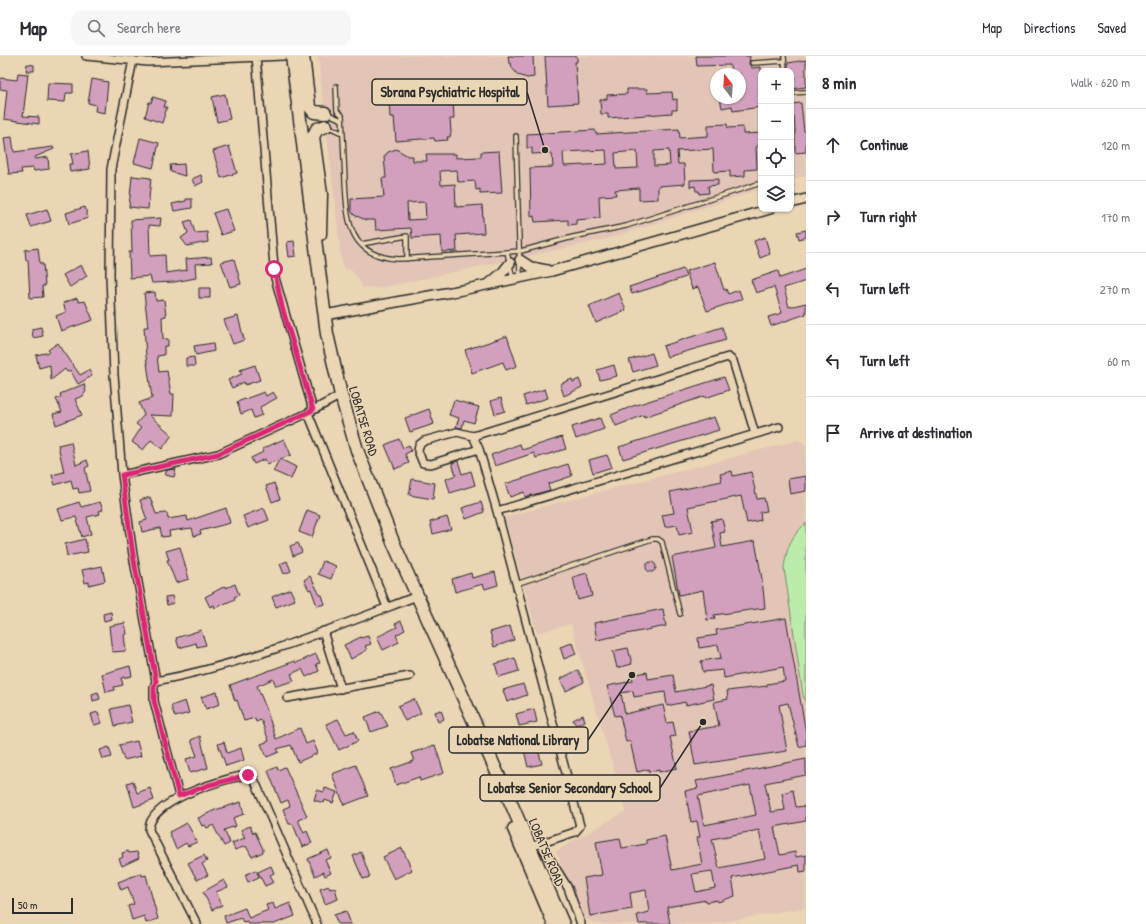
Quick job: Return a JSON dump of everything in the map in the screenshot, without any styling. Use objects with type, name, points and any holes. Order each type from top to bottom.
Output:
[{"type":"highway","name":"LOBATSE ROAD","points":[[292,56],[324,315],[331,355],[341,395],[372,492],[494,770],[531,846],[563,924]]},
{"type":"highway","points":[[303,56],[309,106],[314,112],[325,113]]},
{"type":"highway","points":[[319,268],[322,205],[313,137],[317,129],[326,126]]},
{"type":"highway","name":"LOBATSE ROAD","points":[[531,846],[554,924]]},
{"type":"street","points":[[86,56],[148,62],[283,56]]},
{"type":"street","points":[[256,57],[275,278],[310,411],[387,607]]},
{"type":"street","points":[[133,60],[110,177],[110,276],[114,375],[122,475],[133,555],[156,681],[154,687],[154,701],[179,796]]},
{"type":"street","points":[[794,202],[806,199]]},
{"type":"street","points":[[324,315],[485,286],[552,271],[759,212]]},
{"type":"street","points":[[521,256],[531,267],[552,271]]},
{"type":"street","points":[[485,286],[502,274],[510,263]]},
{"type":"street","points":[[479,449],[431,464],[422,463],[419,458],[418,451],[419,445],[424,441],[457,432],[473,436],[728,357],[732,361],[755,434]]},
{"type":"street","points":[[122,475],[218,454],[341,395]]},
{"type":"street","points":[[498,511],[779,427]]},
{"type":"street","points":[[473,436],[479,449],[498,511],[580,826],[575,832],[531,846],[568,888],[581,924]]},
{"type":"street","points":[[156,681],[228,665],[417,596]]},
{"type":"street","points":[[323,631],[341,689]]},
{"type":"street","points":[[287,698],[410,676]]},
{"type":"street","points":[[197,924],[149,830],[149,824],[155,815],[179,796],[236,777],[248,775],[254,779],[317,924]]},
{"type":"lane","points":[[784,56],[785,68]]},
{"type":"lane","points":[[752,63],[784,61]]},
{"type":"lane","points":[[336,86],[337,111],[342,115],[346,213],[350,228],[361,244],[370,251],[384,258],[407,259],[507,252],[521,256],[573,236],[626,226],[758,184]]},
{"type":"lane","points":[[794,93],[806,92]]},
{"type":"lane","points":[[325,113],[342,120]]},
{"type":"lane","points":[[326,126],[342,132]]},
{"type":"lane","points":[[516,136],[521,256],[517,279]]},
{"type":"lane","points":[[361,244],[407,236],[407,259]]},
{"type":"lane","points":[[507,252],[517,279]]},
{"type":"lane","points":[[516,584],[652,539],[658,539],[662,542],[680,614]]},
{"type":"shaded area","points":[[318,56],[806,56],[806,175],[794,179],[794,68],[758,68],[758,190],[607,239],[380,288],[362,287],[359,280],[350,269],[346,270],[342,265]]},
{"type":"shaded area","points":[[799,440],[806,445],[806,907],[713,924],[596,924],[580,915],[556,851],[626,811],[571,624],[537,633],[504,517]]},
{"type":"green space","points":[[806,523],[806,703],[803,695],[784,568],[786,554],[790,543],[796,533]]},
{"type":"building","points":[[508,56],[533,56],[534,77],[527,78],[518,75],[512,68],[511,63],[509,63]]},
{"type":"building","points":[[545,56],[577,56],[577,62],[575,62],[578,103],[548,105]]},
{"type":"building","points":[[696,56],[750,56],[749,64],[752,68],[761,67],[758,68],[758,107],[733,111],[732,106],[722,108],[721,104],[746,104],[746,68],[730,68],[730,65],[697,66]]},
{"type":"building","points":[[806,60],[806,87],[794,89],[794,68],[788,68],[788,63]]},
{"type":"building","points":[[27,64],[34,65],[34,71],[26,71]]},
{"type":"building","points":[[18,73],[28,74],[23,116],[39,117],[39,124],[4,119],[7,90],[0,89],[0,78],[17,80]]},
{"type":"building","points":[[92,79],[108,82],[105,113],[95,111],[96,105],[88,103]]},
{"type":"building","points":[[48,83],[73,84],[73,93],[66,93],[65,102],[47,101]]},
{"type":"building","points":[[449,89],[450,100],[453,100],[454,119],[450,119],[451,132],[450,137],[447,137],[448,140],[435,141],[434,138],[396,141],[394,117],[390,117],[389,100],[405,99],[405,103],[440,101],[439,90]]},
{"type":"building","points":[[627,89],[647,89],[647,93],[672,92],[673,100],[677,99],[677,110],[672,110],[672,113],[608,118],[608,114],[601,114],[600,100],[607,99],[607,95],[627,94]]},
{"type":"building","points":[[225,94],[230,119],[217,122],[212,97]]},
{"type":"building","points":[[153,97],[166,101],[164,107],[167,107],[162,123],[145,117],[149,102],[151,103]]},
{"type":"building","points":[[801,103],[804,131],[806,131],[806,152],[795,153],[794,104]]},
{"type":"building","points":[[727,124],[728,128],[743,127],[743,134],[758,133],[758,146],[756,146],[757,169],[745,170],[745,176],[730,177],[730,171],[714,172],[713,149],[677,151],[678,164],[684,164],[685,184],[658,186],[658,199],[639,200],[639,188],[615,190],[616,195],[599,196],[600,218],[576,220],[576,224],[568,225],[568,220],[535,222],[534,216],[531,217],[530,168],[553,167],[552,153],[532,154],[532,148],[527,148],[527,134],[595,130],[596,134],[679,129],[680,138],[708,136],[708,125]],"holes":[[[606,150],[607,164],[564,166],[563,152]],[[669,150],[670,165],[654,166],[654,151]],[[637,151],[638,168],[616,169],[615,153]]]},
{"type":"building","points":[[12,137],[14,152],[53,147],[54,149],[35,157],[36,159],[48,157],[49,169],[34,171],[33,168],[21,169],[22,173],[9,174],[4,138]]},
{"type":"building","points":[[140,138],[159,143],[153,168],[134,163]]},
{"type":"building","points":[[229,146],[237,173],[221,178],[213,151]]},
{"type":"building","points":[[396,149],[408,156],[413,156],[413,161],[427,161],[426,154],[456,154],[456,158],[481,157],[481,152],[499,151],[502,193],[480,194],[480,189],[476,190],[475,181],[458,182],[457,170],[440,171],[441,185],[455,184],[456,207],[482,205],[484,233],[456,235],[457,251],[442,252],[441,236],[412,238],[411,228],[376,230],[375,220],[366,220],[354,215],[351,210],[351,199],[384,197],[382,178],[386,178],[384,157],[388,152]],"holes":[[[425,202],[426,219],[408,220],[407,203]]]},
{"type":"building","points":[[88,151],[90,169],[70,172],[69,164],[73,164],[71,154]]},
{"type":"building","points":[[184,164],[185,176],[171,172],[170,165]]},
{"type":"building","points":[[201,175],[203,182],[195,186],[192,179]]},
{"type":"building","points":[[132,176],[151,178],[148,209],[129,207]]},
{"type":"building","points":[[718,179],[718,185],[708,186],[709,193],[699,194],[699,191],[696,191],[695,186],[690,187],[690,180]]},
{"type":"building","points":[[186,199],[192,199],[192,208],[174,211],[172,204],[186,201]]},
{"type":"building","points":[[85,207],[88,218],[69,224],[66,213]]},
{"type":"building","points":[[47,209],[51,221],[31,227],[27,215]]},
{"type":"building","points":[[226,209],[234,231],[221,235],[213,213]]},
{"type":"building","points":[[161,218],[160,226],[149,225],[150,256],[165,255],[166,273],[187,270],[186,259],[211,257],[212,263],[195,264],[196,278],[174,282],[152,283],[150,276],[130,278],[129,252],[132,252],[131,220]]},
{"type":"building","points":[[191,220],[195,233],[207,232],[208,242],[187,246],[181,238],[188,233],[184,222]]},
{"type":"building","points":[[806,230],[806,237],[799,239],[797,232]]},
{"type":"building","points":[[765,237],[770,254],[760,258],[754,241]]},
{"type":"building","points":[[294,241],[296,256],[289,257],[287,242]]},
{"type":"building","points":[[38,248],[40,264],[43,264],[45,286],[42,286],[43,297],[30,298],[28,260],[26,260],[25,250]]},
{"type":"building","points":[[234,259],[241,284],[230,287],[221,262]]},
{"type":"building","points":[[715,262],[724,290],[726,289],[728,294],[739,290],[742,299],[707,311],[698,287],[692,289],[686,271]]},
{"type":"building","points":[[81,265],[87,276],[70,287],[63,275]]},
{"type":"building","points":[[683,269],[686,277],[632,294],[629,287]]},
{"type":"building","points":[[806,269],[806,281],[784,288],[789,307],[806,303],[806,314],[771,326],[768,317],[782,313],[774,287],[756,293],[751,280],[778,271],[780,278]]},
{"type":"building","points":[[199,288],[210,288],[210,298],[199,298]]},
{"type":"building","points":[[155,292],[156,301],[164,300],[166,316],[162,317],[163,339],[168,339],[168,346],[164,346],[164,355],[157,356],[159,372],[167,371],[171,394],[174,394],[173,416],[149,415],[172,435],[162,449],[151,440],[143,450],[132,442],[141,428],[136,424],[144,415],[139,403],[152,398],[146,356],[144,327],[148,327],[144,293]]},
{"type":"building","points":[[619,293],[626,310],[596,323],[589,306]]},
{"type":"building","points":[[77,298],[79,302],[85,301],[93,320],[61,331],[56,316],[66,312],[63,303]]},
{"type":"building","points":[[238,316],[244,340],[233,344],[224,320]]},
{"type":"building","points":[[41,327],[43,336],[33,338],[32,329]]},
{"type":"building","points":[[722,327],[726,340],[667,357],[663,346]]},
{"type":"building","points":[[507,336],[517,366],[506,370],[503,362],[472,373],[465,350]]},
{"type":"building","points":[[58,343],[80,375],[89,370],[92,376],[78,384],[70,370],[67,372],[65,369],[51,380],[50,365],[39,368],[36,355],[50,352],[48,350]]},
{"type":"building","points":[[213,343],[214,351],[196,355],[194,346]]},
{"type":"building","points":[[652,353],[656,365],[633,372],[629,360]]},
{"type":"building","points":[[194,357],[195,366],[186,366],[186,358]]},
{"type":"building","points":[[255,365],[260,380],[245,385],[244,382],[232,388],[228,380],[242,374],[240,370]]},
{"type":"building","points":[[614,365],[617,376],[600,380],[597,370]]},
{"type":"building","points":[[724,377],[729,390],[705,398],[705,396],[644,417],[644,415],[616,426],[611,415],[633,406]]},
{"type":"building","points":[[572,379],[573,382],[579,379],[582,387],[564,396],[560,384]]},
{"type":"building","points":[[84,384],[86,391],[83,396],[75,399],[82,415],[56,425],[53,414],[62,412],[56,399],[61,397],[60,394]]},
{"type":"building","points":[[545,389],[548,398],[526,405],[523,396]]},
{"type":"building","points":[[264,392],[266,396],[273,392],[277,398],[260,407],[262,415],[254,418],[251,410],[241,414],[237,402]]},
{"type":"building","points":[[501,398],[505,411],[495,414],[491,401]]},
{"type":"building","points":[[454,400],[479,407],[474,423],[464,420],[462,428],[456,427],[459,418],[449,415]]},
{"type":"building","points":[[429,409],[434,424],[410,432],[405,418]]},
{"type":"building","points":[[714,417],[719,430],[623,459],[619,447]]},
{"type":"building","points":[[600,418],[604,429],[576,439],[572,427]]},
{"type":"building","points":[[562,437],[566,449],[536,458],[534,453],[495,466],[491,455],[520,444],[522,450]]},
{"type":"building","points":[[284,439],[291,455],[280,459],[296,467],[291,479],[273,471],[279,460],[267,464],[265,459],[254,464],[251,458],[263,452],[262,449]]},
{"type":"building","points":[[399,439],[403,448],[409,445],[411,451],[405,454],[409,463],[395,469],[385,445]]},
{"type":"building","points":[[71,442],[76,465],[87,460],[89,466],[85,468],[90,491],[79,493],[78,488],[73,489],[71,480],[55,485],[52,475],[64,472],[58,445]]},
{"type":"building","points":[[607,455],[612,467],[593,473],[589,460]]},
{"type":"building","points":[[458,461],[462,474],[471,471],[475,485],[450,493],[446,479],[456,475],[452,463]]},
{"type":"building","points":[[568,464],[572,476],[548,484],[550,490],[525,497],[524,492],[510,497],[505,484]]},
{"type":"building","points":[[176,469],[174,477],[165,475],[167,470]]},
{"type":"building","points":[[732,471],[733,476],[751,472],[757,499],[764,498],[767,511],[760,512],[761,520],[747,523],[741,496],[688,507],[693,532],[679,535],[677,525],[665,527],[662,515],[674,513],[670,492],[722,481],[720,474]]},
{"type":"building","points":[[806,476],[806,491],[790,494],[788,479]]},
{"type":"building","points":[[412,479],[435,483],[433,499],[409,495]]},
{"type":"building","points":[[274,483],[280,499],[272,502],[266,486]]},
{"type":"building","points":[[150,497],[156,514],[167,513],[168,519],[187,516],[188,521],[226,508],[230,523],[200,531],[201,534],[194,536],[192,528],[169,531],[170,536],[162,537],[160,528],[142,532],[140,522],[147,520],[140,500]]},
{"type":"building","points":[[79,502],[81,507],[100,502],[103,510],[99,511],[100,514],[87,517],[91,534],[82,537],[76,517],[62,520],[58,509]]},
{"type":"building","points":[[481,502],[484,512],[466,519],[462,508]]},
{"type":"building","points":[[264,508],[269,520],[248,528],[243,516]]},
{"type":"building","points":[[307,510],[320,515],[312,537],[299,532]]},
{"type":"building","points":[[447,517],[451,529],[433,534],[430,522]]},
{"type":"building","points":[[722,519],[725,532],[720,533],[722,547],[755,541],[762,579],[765,608],[714,615],[715,619],[707,620],[703,590],[679,595],[672,557],[716,548],[711,521]]},
{"type":"building","points":[[85,539],[88,552],[67,556],[65,544]]},
{"type":"building","points":[[298,543],[302,552],[293,556],[290,546]]},
{"type":"building","points":[[180,547],[189,579],[176,583],[167,560],[169,560],[166,551]]},
{"type":"building","points":[[287,561],[291,571],[284,574],[280,564]]},
{"type":"building","points":[[323,561],[336,566],[331,579],[318,574]]},
{"type":"building","points":[[651,562],[656,567],[651,572],[646,567]]},
{"type":"building","points":[[102,566],[105,581],[89,585],[89,582],[85,583],[82,570]]},
{"type":"building","points":[[495,572],[498,585],[485,589],[483,584],[455,592],[452,579],[471,573],[472,578]]},
{"type":"building","points":[[587,573],[592,596],[578,600],[573,577]]},
{"type":"building","points":[[310,576],[320,595],[322,595],[325,604],[317,606],[311,589],[309,590],[304,580]]},
{"type":"building","points":[[235,584],[239,595],[234,597],[235,599],[215,608],[214,605],[210,607],[205,597],[225,586],[226,588]]},
{"type":"building","points":[[290,589],[295,600],[276,607],[272,597]]},
{"type":"building","points":[[172,596],[174,603],[167,605],[165,597]]},
{"type":"building","points":[[663,609],[666,626],[597,640],[594,623]]},
{"type":"building","points":[[111,612],[112,619],[104,621],[103,614]]},
{"type":"building","points":[[786,618],[806,733],[806,745],[799,747],[788,703],[779,705],[787,751],[695,765],[689,731],[719,726],[714,702],[728,699],[727,691],[767,686],[767,684],[785,681],[783,667],[724,678],[723,670],[703,672],[701,661],[721,658],[718,645],[699,648],[698,638],[717,635],[716,630]]},
{"type":"building","points":[[401,621],[405,630],[396,635],[399,642],[383,650],[377,637],[397,627],[395,624]]},
{"type":"building","points":[[125,623],[127,634],[124,635],[126,651],[112,652],[109,626]]},
{"type":"building","points":[[510,626],[514,640],[494,647],[490,632]]},
{"type":"building","points":[[201,630],[206,645],[197,647],[196,643],[179,648],[176,638]]},
{"type":"building","points":[[368,636],[371,644],[365,646],[367,650],[351,659],[344,645],[361,637]]},
{"type":"building","points":[[572,643],[576,654],[564,659],[560,647]]},
{"type":"building","points":[[628,648],[632,664],[617,668],[613,651]]},
{"type":"building","points":[[316,654],[320,663],[316,664],[319,671],[306,677],[302,669],[291,674],[294,681],[276,686],[273,679],[257,686],[276,739],[300,728],[306,744],[313,741],[318,753],[298,762],[291,745],[277,749],[279,752],[267,757],[261,744],[269,741],[261,720],[256,722],[255,718],[244,721],[230,685],[295,661],[296,663]]},
{"type":"building","points":[[515,658],[519,671],[499,677],[495,664]]},
{"type":"building","points":[[130,666],[132,676],[121,678],[123,685],[114,687],[115,690],[106,692],[102,674]]},
{"type":"building","points":[[578,670],[584,682],[566,691],[560,679]]},
{"type":"building","points":[[647,672],[648,679],[673,675],[676,692],[711,685],[714,699],[686,705],[685,702],[667,706],[665,692],[634,697],[633,691],[621,693],[625,714],[663,705],[667,723],[673,722],[676,736],[670,737],[677,768],[659,772],[659,770],[649,772],[649,769],[637,772],[630,741],[626,742],[620,715],[615,716],[607,686],[633,681],[632,675]]},
{"type":"building","points":[[523,684],[527,695],[507,702],[503,690]]},
{"type":"building","points":[[98,692],[100,699],[93,701],[92,694]]},
{"type":"building","points":[[217,692],[220,704],[206,709],[201,697]]},
{"type":"building","points":[[414,699],[421,713],[405,721],[398,706]]},
{"type":"building","points":[[185,701],[189,713],[175,717],[171,706]]},
{"type":"building","points":[[128,705],[132,722],[115,726],[111,709]]},
{"type":"building","points":[[534,709],[537,722],[519,726],[516,714]]},
{"type":"building","points":[[441,710],[444,719],[438,722],[435,712]]},
{"type":"building","points":[[380,711],[388,726],[371,732],[365,717]]},
{"type":"building","points":[[98,712],[102,723],[94,725],[91,714]]},
{"type":"building","points":[[583,715],[585,721],[576,725],[573,720]]},
{"type":"building","points":[[338,719],[346,734],[354,731],[358,741],[339,750],[326,724]]},
{"type":"building","points":[[200,736],[208,768],[190,773],[186,759],[197,756],[191,740]]},
{"type":"building","points":[[535,738],[542,764],[528,767],[522,742]]},
{"type":"building","points":[[137,741],[141,756],[124,760],[119,745]]},
{"type":"building","points":[[224,742],[227,753],[241,748],[244,760],[226,766],[218,744]]},
{"type":"building","points":[[435,745],[444,773],[420,781],[419,777],[396,785],[391,769],[414,761],[411,753]]},
{"type":"building","points":[[109,747],[112,757],[103,759],[100,750]]},
{"type":"building","points":[[806,759],[806,775],[765,783],[771,812],[785,810],[782,793],[793,790],[796,807],[806,806],[806,821],[774,827],[780,855],[795,852],[796,857],[806,855],[806,871],[800,872],[799,865],[732,878],[735,896],[718,902],[717,900],[707,902],[706,900],[667,907],[670,924],[639,924],[637,915],[649,912],[646,890],[630,893],[632,909],[590,916],[584,878],[602,875],[596,842],[620,838],[622,848],[646,844],[646,840],[665,836],[672,870],[702,864],[697,837],[700,837],[697,821],[691,822],[685,791],[698,788],[696,781]],"holes":[[[750,785],[756,815],[704,825],[698,796]],[[759,830],[765,859],[719,868],[712,839]],[[712,871],[715,888],[696,892],[692,874]]]},
{"type":"building","points":[[356,765],[368,796],[344,805],[332,774]]},
{"type":"building","points":[[277,767],[278,770],[285,767],[307,816],[298,820],[304,833],[307,831],[312,843],[302,847],[293,824],[289,824],[283,809],[290,806],[288,800],[281,803],[268,771]]},
{"type":"building","points":[[133,781],[137,793],[150,788],[154,800],[134,807],[127,783]]},
{"type":"building","points":[[597,784],[602,794],[587,802],[581,792]]},
{"type":"building","points":[[325,788],[337,792],[333,803],[325,800],[324,803],[314,800],[317,790],[324,792]]},
{"type":"building","points":[[241,802],[244,814],[233,818],[236,826],[224,830],[230,843],[224,846],[213,825],[207,828],[205,825],[202,826],[198,818],[215,810]]},
{"type":"building","points":[[187,823],[197,842],[188,846],[186,843],[176,849],[169,832]]},
{"type":"building","points":[[250,826],[253,833],[255,832],[263,849],[263,852],[252,857],[246,846],[235,850],[232,843],[245,838],[241,830]]},
{"type":"building","points":[[402,848],[412,870],[394,879],[383,857]]},
{"type":"building","points":[[328,850],[331,858],[325,860],[331,873],[325,876],[323,872],[315,876],[308,859]]},
{"type":"building","points":[[128,851],[129,853],[137,852],[139,858],[122,866],[119,859],[123,857],[122,853]]},
{"type":"building","points":[[361,852],[370,877],[363,879],[353,856]]},
{"type":"building","points":[[204,855],[207,861],[202,864],[208,875],[197,880],[188,863]]},
{"type":"building","points":[[271,866],[274,873],[270,875],[274,882],[265,886],[258,872]]},
{"type":"building","points":[[256,870],[259,877],[248,882],[245,875]]},
{"type":"building","points":[[141,873],[142,876],[146,875],[158,919],[146,923],[144,916],[132,920],[128,906],[134,904],[128,887],[121,890],[118,882]]},
{"type":"building","points":[[224,880],[228,887],[216,892],[222,905],[212,910],[203,892]]},
{"type":"building","points":[[329,886],[330,889],[335,888],[338,899],[325,904],[320,889]]},
{"type":"building","points":[[273,903],[275,909],[290,903],[295,916],[274,924],[248,924],[247,921],[243,922],[241,918],[226,923],[224,916],[245,908],[249,918],[268,910],[266,905]]},
{"type":"building","points":[[346,911],[351,924],[338,924],[334,915]]},
{"type":"place","name":"Sbrana Psychiatric Hospital","points":[[545,150]]},
{"type":"place","name":"Lobatse National Library","points":[[632,675]]},
{"type":"place","name":"Lobatse Senior Secondary School","points":[[703,722]]},
{"type":"route","points":[[248,775],[209,785],[179,796],[154,701],[153,694],[156,681],[133,555],[122,475],[218,454],[249,441],[313,410],[282,307],[274,269]]}]
